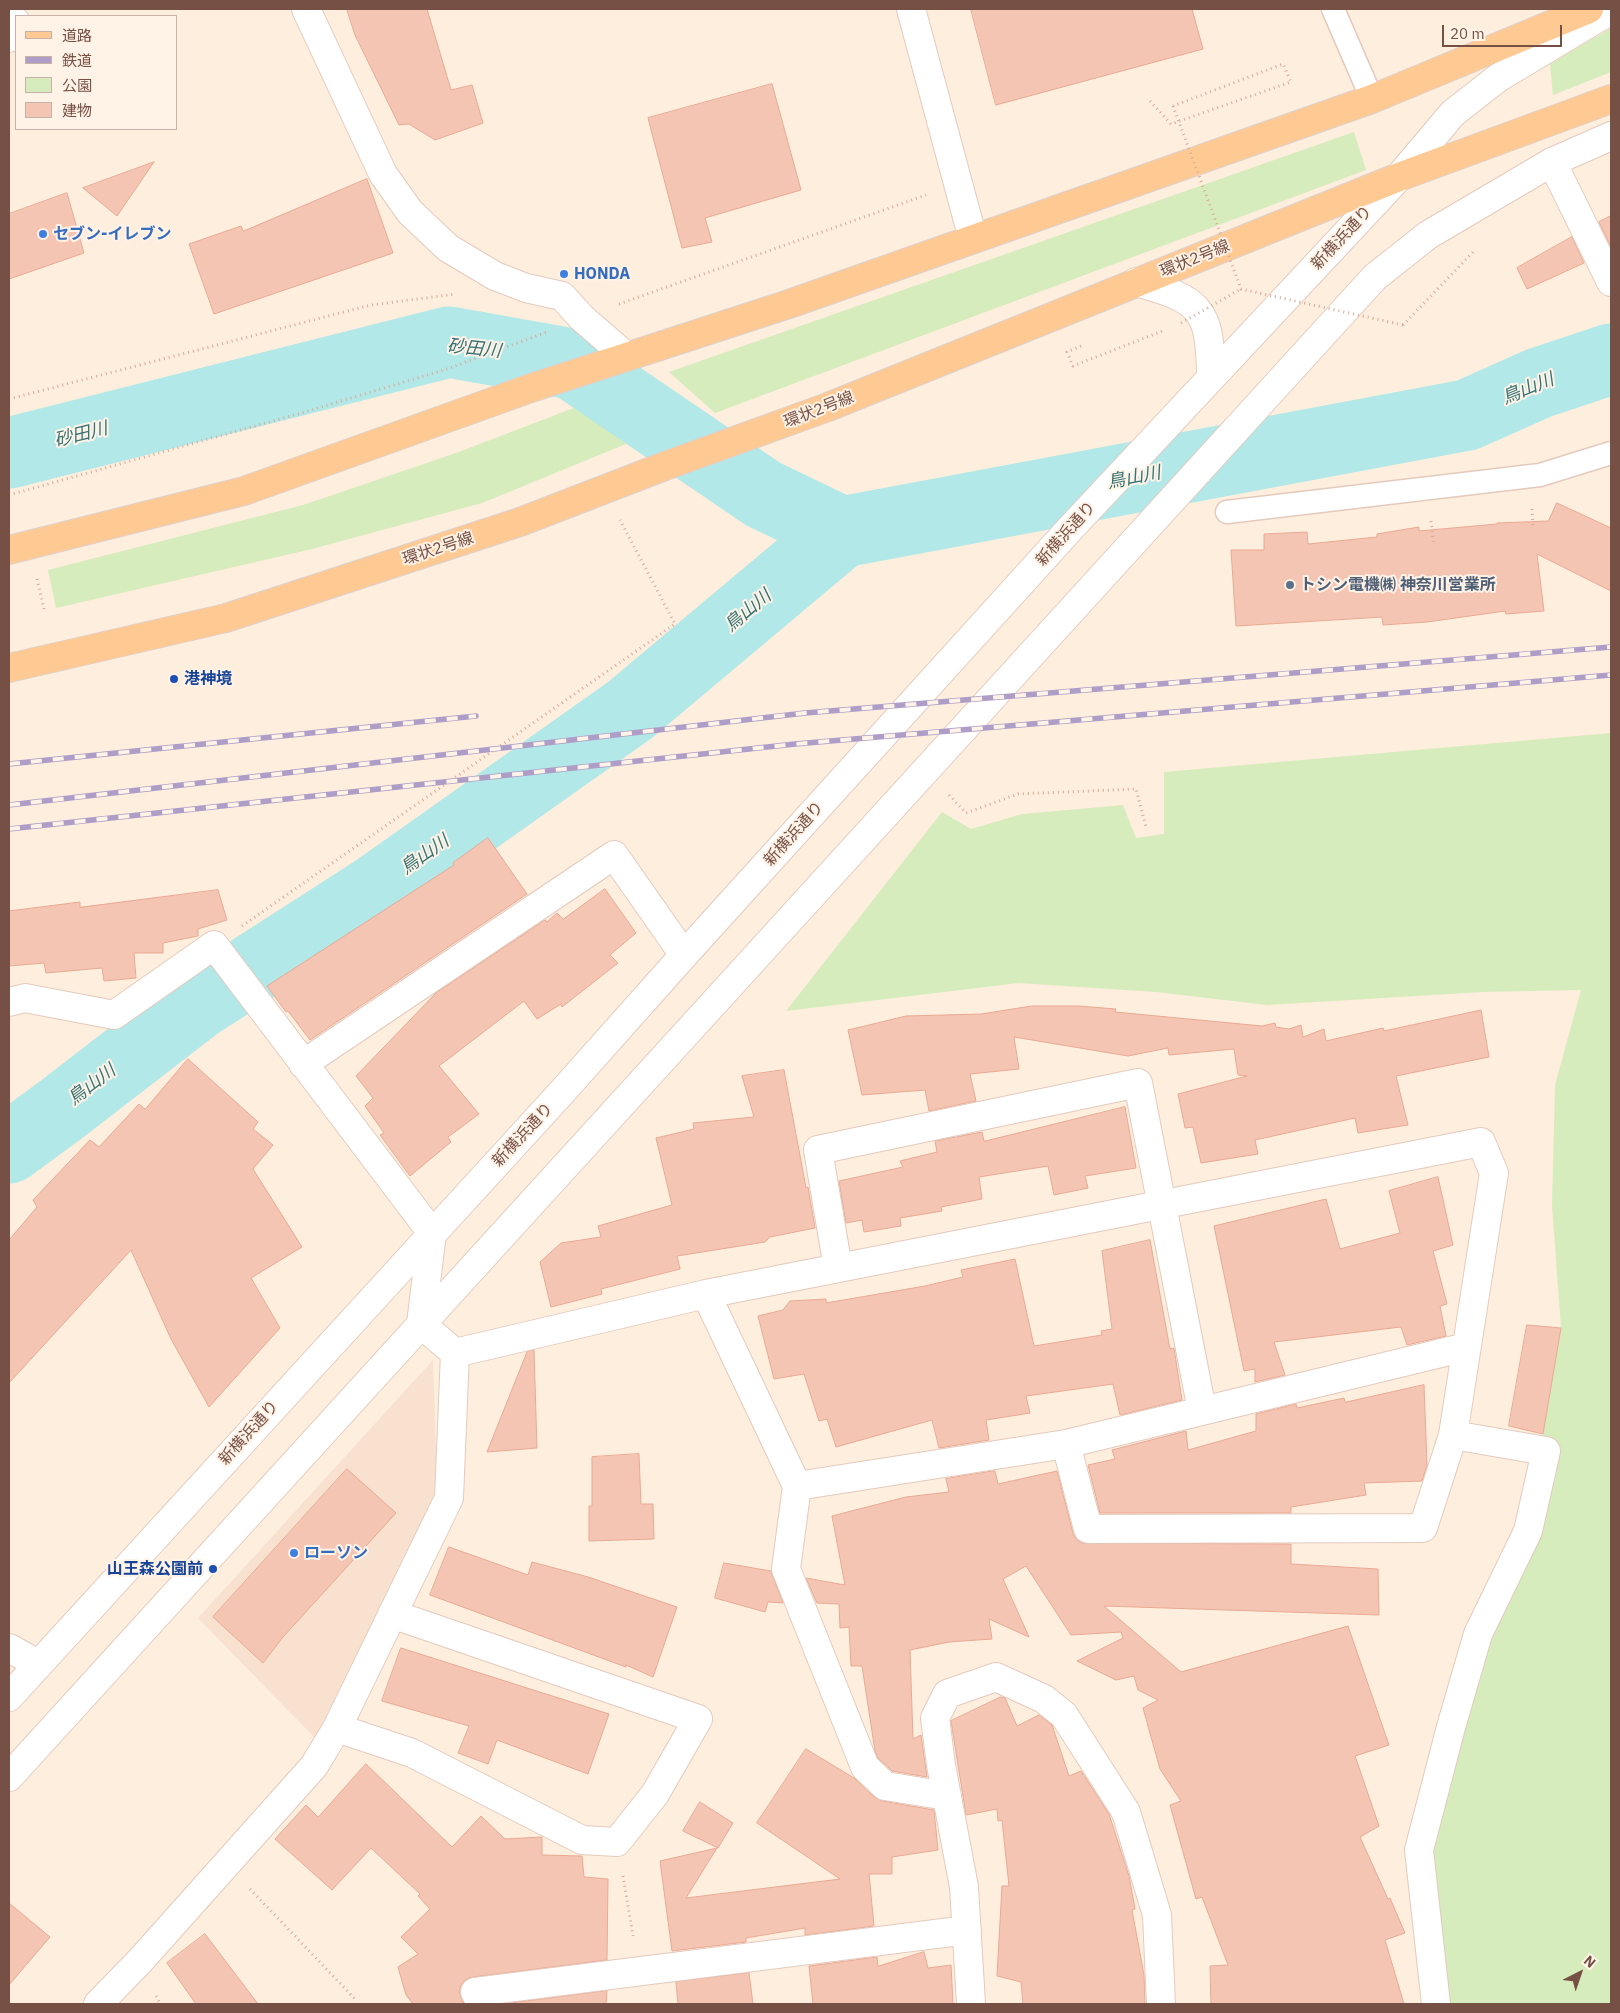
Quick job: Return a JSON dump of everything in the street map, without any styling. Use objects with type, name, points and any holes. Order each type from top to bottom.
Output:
[{"type":"main road","points":[[9,550],[244,491],[531,388],[789,304],[1372,99],[1589,9]]},
{"type":"main road","name":"環状2号線","points":[[9,668],[226,618],[520,522],[837,403],[1399,177],[1611,99]]},
{"type":"street","points":[[306,9],[383,174],[410,212],[448,248],[494,276],[526,288],[562,296],[582,318],[626,356]]},
{"type":"street","points":[[911,9],[973,239]]},
{"type":"street","name":"新横浜通り","points":[[9,1696],[562,1092],[1068,531],[1399,177],[1452,114],[1498,78],[1611,10]]},
{"type":"street","points":[[9,38],[15,24]]},
{"type":"street","points":[[9,1777],[1156,520],[1375,277],[1428,234],[1552,162],[1611,136]]},
{"type":"street","points":[[1552,162],[1611,282]]},
{"type":"street","points":[[1136,282],[1165,290],[1186,301],[1200,312],[1207,327],[1210,346],[1208,380]]},
{"type":"street","points":[[303,1064],[614,855],[684,955]]},
{"type":"street","points":[[9,1002],[25,998],[114,1015],[218,950],[432,1233],[421,1324]]},
{"type":"street","points":[[838,1268],[818,1150],[1138,1083],[1202,1410]]},
{"type":"street","points":[[455,1353],[706,1294],[1481,1142],[1494,1173],[1453,1435],[1423,1528],[1088,1529],[1066,1444]]},
{"type":"street","points":[[706,1294],[797,1486],[786,1569],[865,1768],[885,1786],[946,1796]]},
{"type":"street","points":[[421,1324],[455,1353]]},
{"type":"street","points":[[797,1486],[1066,1444],[1466,1347]]},
{"type":"street","points":[[98,2004],[139,1962],[314,1766],[337,1728],[449,1498],[455,1353]]},
{"type":"street","points":[[1436,2004],[1419,1850],[1451,1727],[1478,1634],[1528,1531],[1546,1451],[1453,1435]]},
{"type":"street","points":[[337,1728],[412,1753],[582,1840],[617,1842],[655,1794],[698,1719],[392,1614]]},
{"type":"street","points":[[9,1648],[38,1664]]},
{"type":"street","points":[[971,2004],[964,1887],[946,1796],[935,1718],[948,1694],[996,1677],[1044,1699],[1064,1715],[1126,1812],[1157,1915],[1161,2004]]},
{"type":"street","points":[[481,2004],[475,1992],[967,1930]]},
{"type":"lane","points":[[1333,9],[1372,99]]},
{"type":"lane","points":[[1226,512],[1540,474],[1611,453]]},
{"type":"path","points":[[1150,101],[1170,124],[1291,82],[1283,64],[1173,106],[1241,289]]},
{"type":"path","points":[[618,304],[934,192]]},
{"type":"path","points":[[1085,344],[1067,352],[1073,366],[1181,323],[1241,289],[1403,325]]},
{"type":"path","points":[[9,399],[371,305],[458,294]]},
{"type":"path","points":[[9,495],[298,414],[444,370],[547,332]]},
{"type":"path","points":[[218,950],[675,624],[605,490]]},
{"type":"path","points":[[36,576],[44,609]]},
{"type":"path","points":[[926,771],[966,813],[1018,794],[1136,789],[1146,826]]},
{"type":"path","points":[[617,1842],[639,1971]]},
{"type":"path","points":[[226,1864],[355,2000]]},
{"type":"shaded area","points":[[433,1360],[437,1491],[315,1738],[198,1618]]},
{"type":"green space","points":[[1611,28],[1611,72],[1553,95],[1550,64]]},
{"type":"green space","points":[[1354,132],[1366,170],[715,413],[669,372]]},
{"type":"green space","points":[[579,406],[626,444],[482,503],[312,549],[56,608],[48,570],[303,505],[456,453]]},
{"type":"green space","points":[[1611,733],[1611,2004],[1443,2004],[1425,1853],[1482,1639],[1551,1454],[1543,1434],[1561,1328],[1552,1205],[1555,1085],[1581,990],[1483,992],[1267,1005],[1156,992],[1019,983],[786,1011],[942,812],[971,829],[1022,814],[1123,805],[1136,838],[1164,834],[1164,772]]},
{"type":"building","points":[[347,9],[427,9],[451,90],[472,85],[483,123],[435,140],[409,124],[399,125],[355,35]]},
{"type":"building","points":[[971,9],[1192,9],[1203,49],[996,105]]},
{"type":"building","points":[[772,84],[801,190],[705,218],[712,242],[682,248],[648,118]]},
{"type":"building","points":[[154,162],[117,216],[83,188]]},
{"type":"building","points":[[367,179],[393,253],[214,314],[189,244],[241,226],[243,231]]},
{"type":"building","name":"セブン-イレブン","points":[[67,193],[84,253],[9,279],[9,214]]},
{"type":"building","points":[[1611,216],[1611,247],[1599,222]]},
{"type":"building","points":[[1572,237],[1584,263],[1527,289],[1517,268]]},
{"type":"building","points":[[1557,503],[1611,528],[1611,591],[1537,554],[1544,611],[1506,614],[1505,611],[1427,622],[1383,625],[1382,617],[1236,626],[1231,550],[1264,550],[1264,534],[1307,532],[1308,544],[1377,537],[1377,534],[1419,527],[1419,531],[1497,523],[1548,521]]},
{"type":"building","points":[[488,838],[527,894],[310,1040],[267,986],[454,865],[453,863]]},
{"type":"building","points":[[605,889],[636,933],[610,955],[618,963],[562,1007],[561,1004],[537,1019],[524,1001],[439,1066],[479,1114],[448,1137],[451,1142],[410,1176],[380,1135],[384,1133],[365,1106],[373,1098],[356,1076],[436,993],[545,920],[547,922],[557,913],[563,919]]},
{"type":"building","points":[[218,890],[227,920],[198,929],[198,936],[163,943],[163,953],[134,953],[136,978],[104,981],[102,968],[46,973],[44,963],[9,966],[9,911],[80,902],[80,907]]},
{"type":"building","points":[[1032,1006],[1079,1006],[1116,1009],[1115,1012],[1262,1026],[1275,1023],[1276,1027],[1289,1029],[1301,1025],[1303,1037],[1324,1029],[1326,1041],[1383,1028],[1384,1031],[1481,1010],[1489,1057],[1396,1076],[1408,1125],[1358,1133],[1355,1118],[1255,1140],[1258,1154],[1201,1163],[1193,1127],[1185,1128],[1178,1094],[1247,1076],[1238,1075],[1234,1049],[1169,1055],[1168,1048],[1128,1056],[1014,1037],[1019,1069],[970,1074],[976,1101],[929,1111],[925,1090],[862,1095],[848,1030],[906,1016],[981,1014]]},
{"type":"building","points":[[188,1059],[258,1122],[253,1129],[273,1145],[253,1169],[302,1247],[251,1278],[280,1328],[209,1407],[171,1339],[131,1250],[9,1383],[9,1240],[37,1207],[33,1200],[90,1140],[99,1147],[139,1104],[145,1109]]},
{"type":"building","points":[[784,1070],[815,1228],[770,1237],[765,1242],[677,1256],[680,1269],[601,1289],[602,1294],[551,1307],[540,1262],[561,1243],[601,1237],[598,1226],[672,1205],[656,1138],[694,1129],[693,1123],[754,1117],[742,1076]]},
{"type":"building","points":[[1125,1107],[1136,1168],[1085,1176],[1088,1188],[1054,1195],[1048,1166],[979,1177],[982,1199],[941,1207],[942,1211],[900,1218],[901,1226],[864,1232],[862,1220],[846,1223],[839,1181],[903,1167],[900,1161],[937,1152],[935,1141],[982,1132],[984,1141]]},
{"type":"building","points":[[1438,1177],[1453,1245],[1433,1251],[1447,1304],[1440,1306],[1446,1336],[1407,1345],[1401,1327],[1274,1342],[1285,1375],[1255,1382],[1255,1369],[1244,1371],[1214,1226],[1326,1199],[1340,1249],[1400,1233],[1389,1191]]},
{"type":"building","points":[[1150,1240],[1170,1349],[1174,1348],[1182,1400],[1120,1415],[1113,1384],[1026,1396],[1030,1413],[986,1420],[989,1440],[939,1448],[932,1420],[836,1447],[827,1419],[819,1421],[804,1374],[774,1379],[758,1316],[783,1310],[790,1301],[826,1299],[826,1303],[925,1286],[963,1277],[961,1270],[1015,1259],[1034,1346],[1102,1335],[1101,1331],[1112,1329],[1102,1251]]},
{"type":"building","points":[[1527,1325],[1561,1328],[1543,1434],[1509,1426]]},
{"type":"building","points":[[534,1350],[537,1448],[487,1452],[527,1352]]},
{"type":"building","points":[[1424,1385],[1427,1465],[1422,1481],[1364,1483],[1366,1495],[1291,1507],[1291,1513],[1100,1513],[1088,1465],[1115,1459],[1112,1450],[1186,1431],[1188,1450],[1256,1431],[1256,1414],[1296,1404],[1297,1408],[1344,1398],[1345,1402]]},
{"type":"building","points":[[639,1454],[641,1504],[653,1504],[654,1539],[589,1541],[589,1506],[592,1506],[592,1457]]},
{"type":"building","points":[[347,1469],[396,1513],[283,1637],[263,1663],[213,1617]]},
{"type":"building","points":[[995,1471],[998,1484],[1057,1471],[1073,1533],[1076,1539],[1082,1543],[1291,1544],[1291,1564],[1378,1569],[1379,1615],[1104,1606],[1181,1672],[1348,1626],[1389,1745],[1355,1756],[1379,1826],[1360,1837],[1405,1933],[1385,1940],[1404,2004],[1211,2004],[1210,1966],[1228,1965],[1202,1897],[1196,1899],[1170,1805],[1181,1801],[1160,1769],[1143,1708],[1158,1700],[1138,1690],[1134,1676],[1116,1680],[1077,1661],[1123,1638],[1121,1632],[1071,1635],[1026,1566],[1003,1579],[1029,1637],[989,1619],[992,1639],[949,1642],[910,1650],[913,1739],[921,1735],[927,1777],[892,1771],[878,1758],[875,1751],[862,1666],[851,1666],[849,1627],[840,1628],[839,1604],[817,1603],[806,1578],[845,1585],[832,1516],[906,1497],[949,1492],[946,1479]]},
{"type":"building","points":[[449,1547],[528,1575],[532,1562],[588,1577],[677,1607],[653,1677],[626,1665],[626,1667],[430,1595]]},
{"type":"building","points":[[724,1563],[771,1571],[783,1603],[768,1602],[765,1612],[715,1598]]},
{"type":"building","points":[[401,1648],[609,1714],[588,1774],[497,1740],[488,1764],[458,1753],[469,1726],[382,1701]]},
{"type":"building","points":[[1001,1697],[1005,1698],[1017,1726],[1039,1715],[1052,1725],[1069,1776],[1081,1771],[1109,1814],[1129,1876],[1135,1909],[1132,1910],[1144,1975],[1145,2004],[1023,2004],[1021,1982],[997,1976],[1002,1886],[1009,1886],[1002,1820],[998,1821],[997,1809],[966,1815],[951,1721]]},
{"type":"building","points":[[806,1749],[854,1778],[874,1797],[882,1801],[934,1810],[938,1850],[892,1857],[892,1874],[869,1874],[874,1926],[805,1935],[805,1928],[746,1938],[746,1942],[672,1951],[660,1861],[717,1848],[686,1898],[840,1879],[757,1823]]},
{"type":"building","points":[[366,1764],[452,1847],[481,1816],[505,1839],[542,1837],[542,1855],[582,1856],[584,1877],[608,1879],[607,1960],[473,1977],[466,1979],[461,1985],[459,1992],[464,2004],[413,2004],[406,1995],[398,1967],[418,1954],[401,1937],[430,1909],[418,1896],[420,1894],[371,1848],[332,1890],[275,1839],[306,1805],[318,1817]]},
{"type":"building","points":[[700,1802],[733,1823],[718,1848],[683,1831]]},
{"type":"building","points":[[9,1903],[50,1937],[9,1985]]},
{"type":"building","points":[[205,1934],[258,2004],[196,2004],[167,1963]]},
{"type":"building","points":[[924,1952],[928,1968],[951,1965],[953,2004],[813,2004],[809,1966],[877,1957],[878,1966]]},
{"type":"building","points":[[749,1973],[753,2004],[678,2004],[676,1982]]},
{"type":"building","points":[[607,1991],[606,2004],[503,2004]]},
{"type":"waterway","name":"砂田川","points":[[9,453],[449,342],[572,364],[763,494],[842,532]]},
{"type":"waterway","name":"鳥山川","points":[[9,1148],[198,1004],[377,889],[630,710],[842,532],[1467,415],[1539,383],[1611,359]]},
{"type":"railway","points":[[9,805],[805,713],[1611,647]]},
{"type":"railway","points":[[9,829],[795,744],[1611,675]]},
{"type":"railway","points":[[9,764],[476,716]]},
{"type":"place","name":"セブン-イレブン","points":[[43,234]]},
{"type":"place","name":"HONDA","points":[[564,274]]},
{"type":"place","name":"トシン電機㈱ 神奈川営業所","points":[[1290,585]]},
{"type":"place","name":"港神境","points":[[174,679]]},
{"type":"place","name":"ローソン","points":[[294,1553]]},
{"type":"place","name":"山王森公園前","points":[[213,1569]]}]
